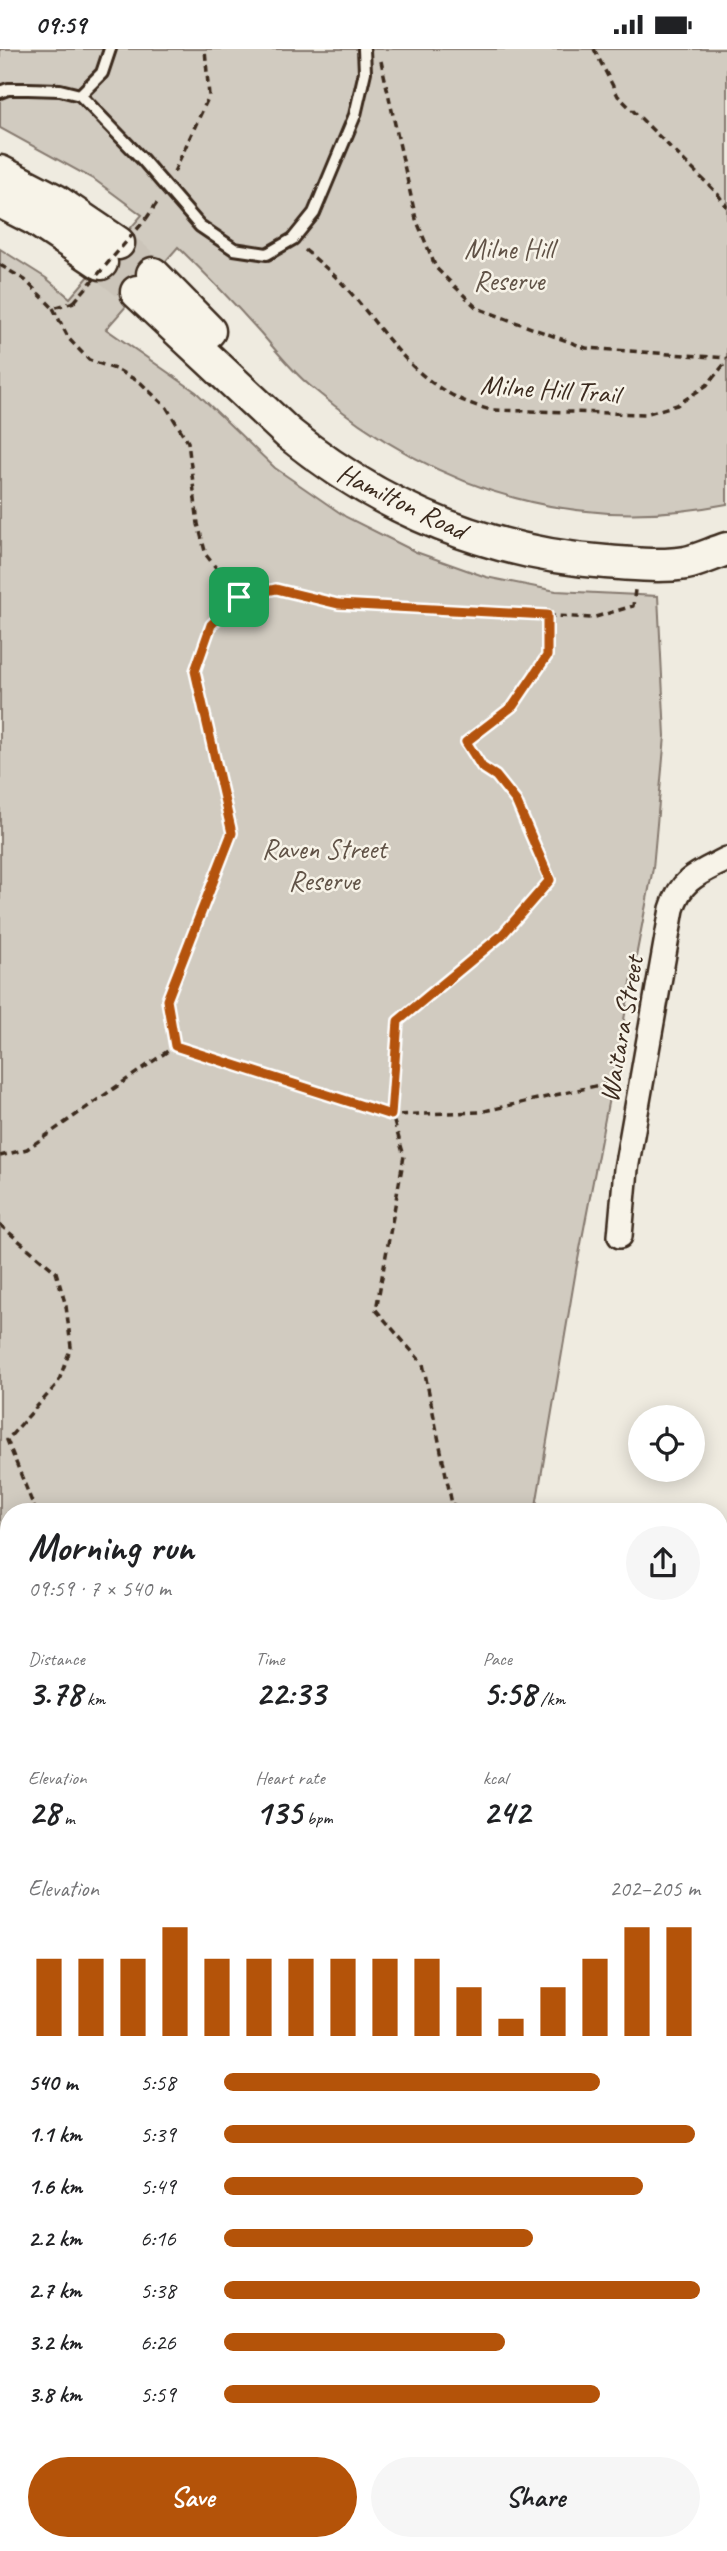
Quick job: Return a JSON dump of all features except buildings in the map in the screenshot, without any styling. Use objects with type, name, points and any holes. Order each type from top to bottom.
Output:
[{"type":"main road","points":[[0,172],[56,201],[109,253],[0,201]]},
{"type":"main road","name":"Hamilton Road","points":[[145,283],[288,433],[367,489],[441,525],[509,547],[580,560],[647,564],[687,563],[727,547]]},
{"type":"street","name":"Waitara Street","points":[[620,1236],[626,1169],[675,899],[687,881],[727,859]]},
{"type":"lane","points":[[80,95],[102,73],[110,49]]},
{"type":"lane","points":[[0,92],[8,89],[60,90],[80,95],[200,226],[234,249],[267,254],[293,239],[314,213],[355,115],[365,72],[364,49]]},
{"type":"path","points":[[53,308],[74,302],[146,219],[167,187],[209,96],[205,49]]},
{"type":"path","points":[[379,49],[416,219],[436,268],[477,309],[586,348],[727,359]]},
{"type":"path","points":[[594,49],[618,96],[717,193],[727,207]]},
{"type":"path","name":"Milne Hill Trail","points":[[293,239],[341,282],[398,352],[436,387],[468,404],[491,410],[645,414],[677,405],[697,392],[707,385],[727,359]]},
{"type":"path","points":[[0,265],[25,280],[53,308],[69,339],[89,360],[118,370],[141,383],[167,408],[188,442],[198,524],[206,555],[239,597]]},
{"type":"path","points":[[175,1046],[167,1000],[232,833],[195,671],[211,625],[239,597],[276,589],[338,604],[592,618],[633,606],[636,588]]},
{"type":"path","points":[[452,1503],[424,1364],[376,1310],[404,1156],[391,1115],[398,1021],[502,935],[550,880],[516,801],[496,776],[482,767],[466,742],[513,706],[547,656],[547,615]]},
{"type":"path","points":[[175,1046],[391,1115],[480,1111],[643,1075]]},
{"type":"path","points":[[0,1156],[27,1149],[175,1046]]},
{"type":"path","points":[[0,1225],[56,1272],[68,1319],[71,1347],[58,1383],[7,1440],[32,1503]]},
{"type":"green space","name":"Raven Street Reserve","points":[[0,49],[727,49],[727,504],[669,512],[612,513],[557,507],[504,495],[453,476],[403,451],[355,421],[309,385],[178,247],[106,329],[196,392],[275,468],[346,517],[416,552],[486,577],[556,591],[658,596],[665,736],[653,868],[576,1270],[537,1503],[0,1503],[0,249],[46,278],[70,298],[142,215],[95,180],[0,128]]},
{"type":"tunnel","points":[[118,243],[153,274]]},
{"type":"tunnel","points":[[101,263],[137,292]]},
{"type":"route","points":[[276,589],[338,604],[547,615],[547,656],[513,706],[466,742],[482,767],[496,776],[516,801],[550,880],[502,935],[398,1021],[391,1115],[175,1046],[167,1000],[232,833],[195,671],[211,625],[239,597],[276,589]]},
{"type":"park label","name":"Milne Hill Reserve","points":[[509,264]]}]
